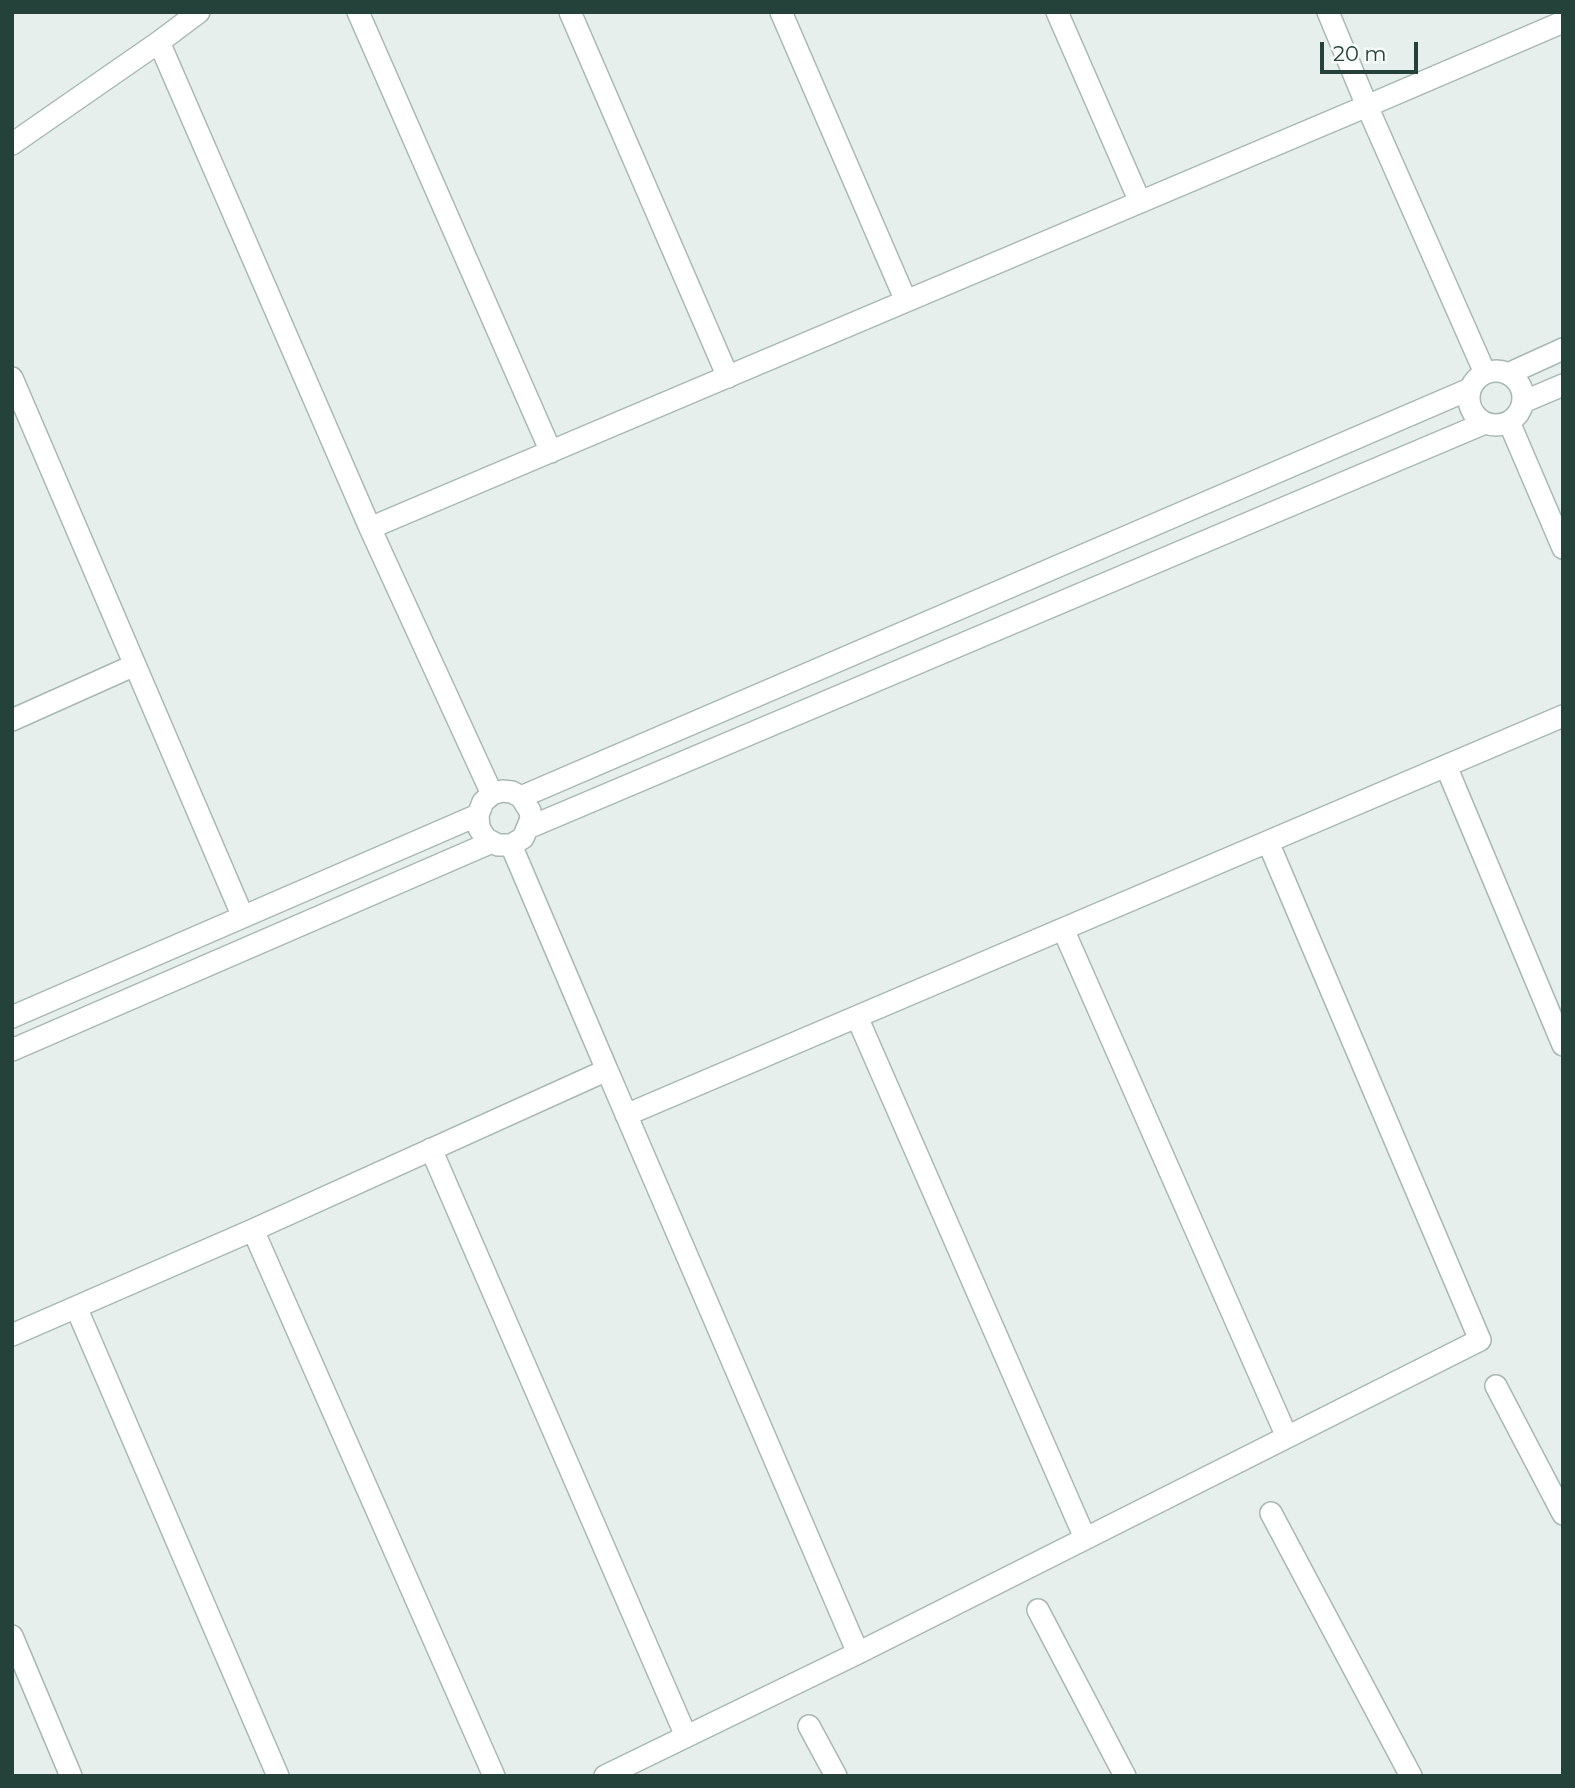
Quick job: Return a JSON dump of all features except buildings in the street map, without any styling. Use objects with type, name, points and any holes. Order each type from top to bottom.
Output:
[{"type":"street","points":[[12,144],[199,12]]},
{"type":"street","points":[[358,12],[551,452]]},
{"type":"street","points":[[570,12],[728,377]]},
{"type":"street","points":[[781,12],[906,301]]},
{"type":"street","points":[[1057,12],[1140,202]]},
{"type":"street","points":[[1328,12],[1485,373]]},
{"type":"street","points":[[370,528],[1367,106],[1550,21]]},
{"type":"street","points":[[159,42],[370,528],[492,794]]},
{"type":"street","points":[[1508,374],[1563,349]]},
{"type":"street","points":[[1497,371],[1508,374],[1517,381],[1522,391],[1518,414],[1508,422],[1496,425],[1485,423],[1476,417],[1471,409],[1470,389],[1485,373],[1497,371]]},
{"type":"street","points":[[12,378],[243,917]]},
{"type":"street","points":[[1522,402],[1563,385]]},
{"type":"street","points":[[521,797],[1470,389]]},
{"type":"street","points":[[1508,422],[1563,548]]},
{"type":"street","points":[[530,827],[1485,423]]},
{"type":"street","points":[[12,720],[135,665]]},
{"type":"street","points":[[626,1115],[1563,716]]},
{"type":"street","points":[[1446,766],[1563,1045]]},
{"type":"street","points":[[12,1050],[502,844],[523,838],[530,827],[530,811],[521,797],[512,792],[492,794],[482,802],[478,815],[479,828],[486,839],[502,844],[607,1070],[858,1653]]},
{"type":"street","points":[[12,1017],[478,815]]},
{"type":"street","points":[[605,1776],[858,1653],[1479,1340],[1268,842]]},
{"type":"street","points":[[1063,929],[1287,1437]]},
{"type":"street","points":[[858,1017],[1085,1538]]},
{"type":"street","points":[[12,1335],[253,1230],[607,1070]]},
{"type":"street","points":[[431,1149],[686,1736]]},
{"type":"street","points":[[253,1230],[494,1776]]},
{"type":"street","points":[[76,1307],[278,1776]]},
{"type":"street","points":[[1496,1386],[1563,1514]]},
{"type":"street","points":[[1271,1513],[1411,1776]]},
{"type":"street","points":[[1038,1610],[1125,1776]]},
{"type":"street","points":[[12,1636],[71,1776]]},
{"type":"street","points":[[810,1726],[836,1776]]}]
